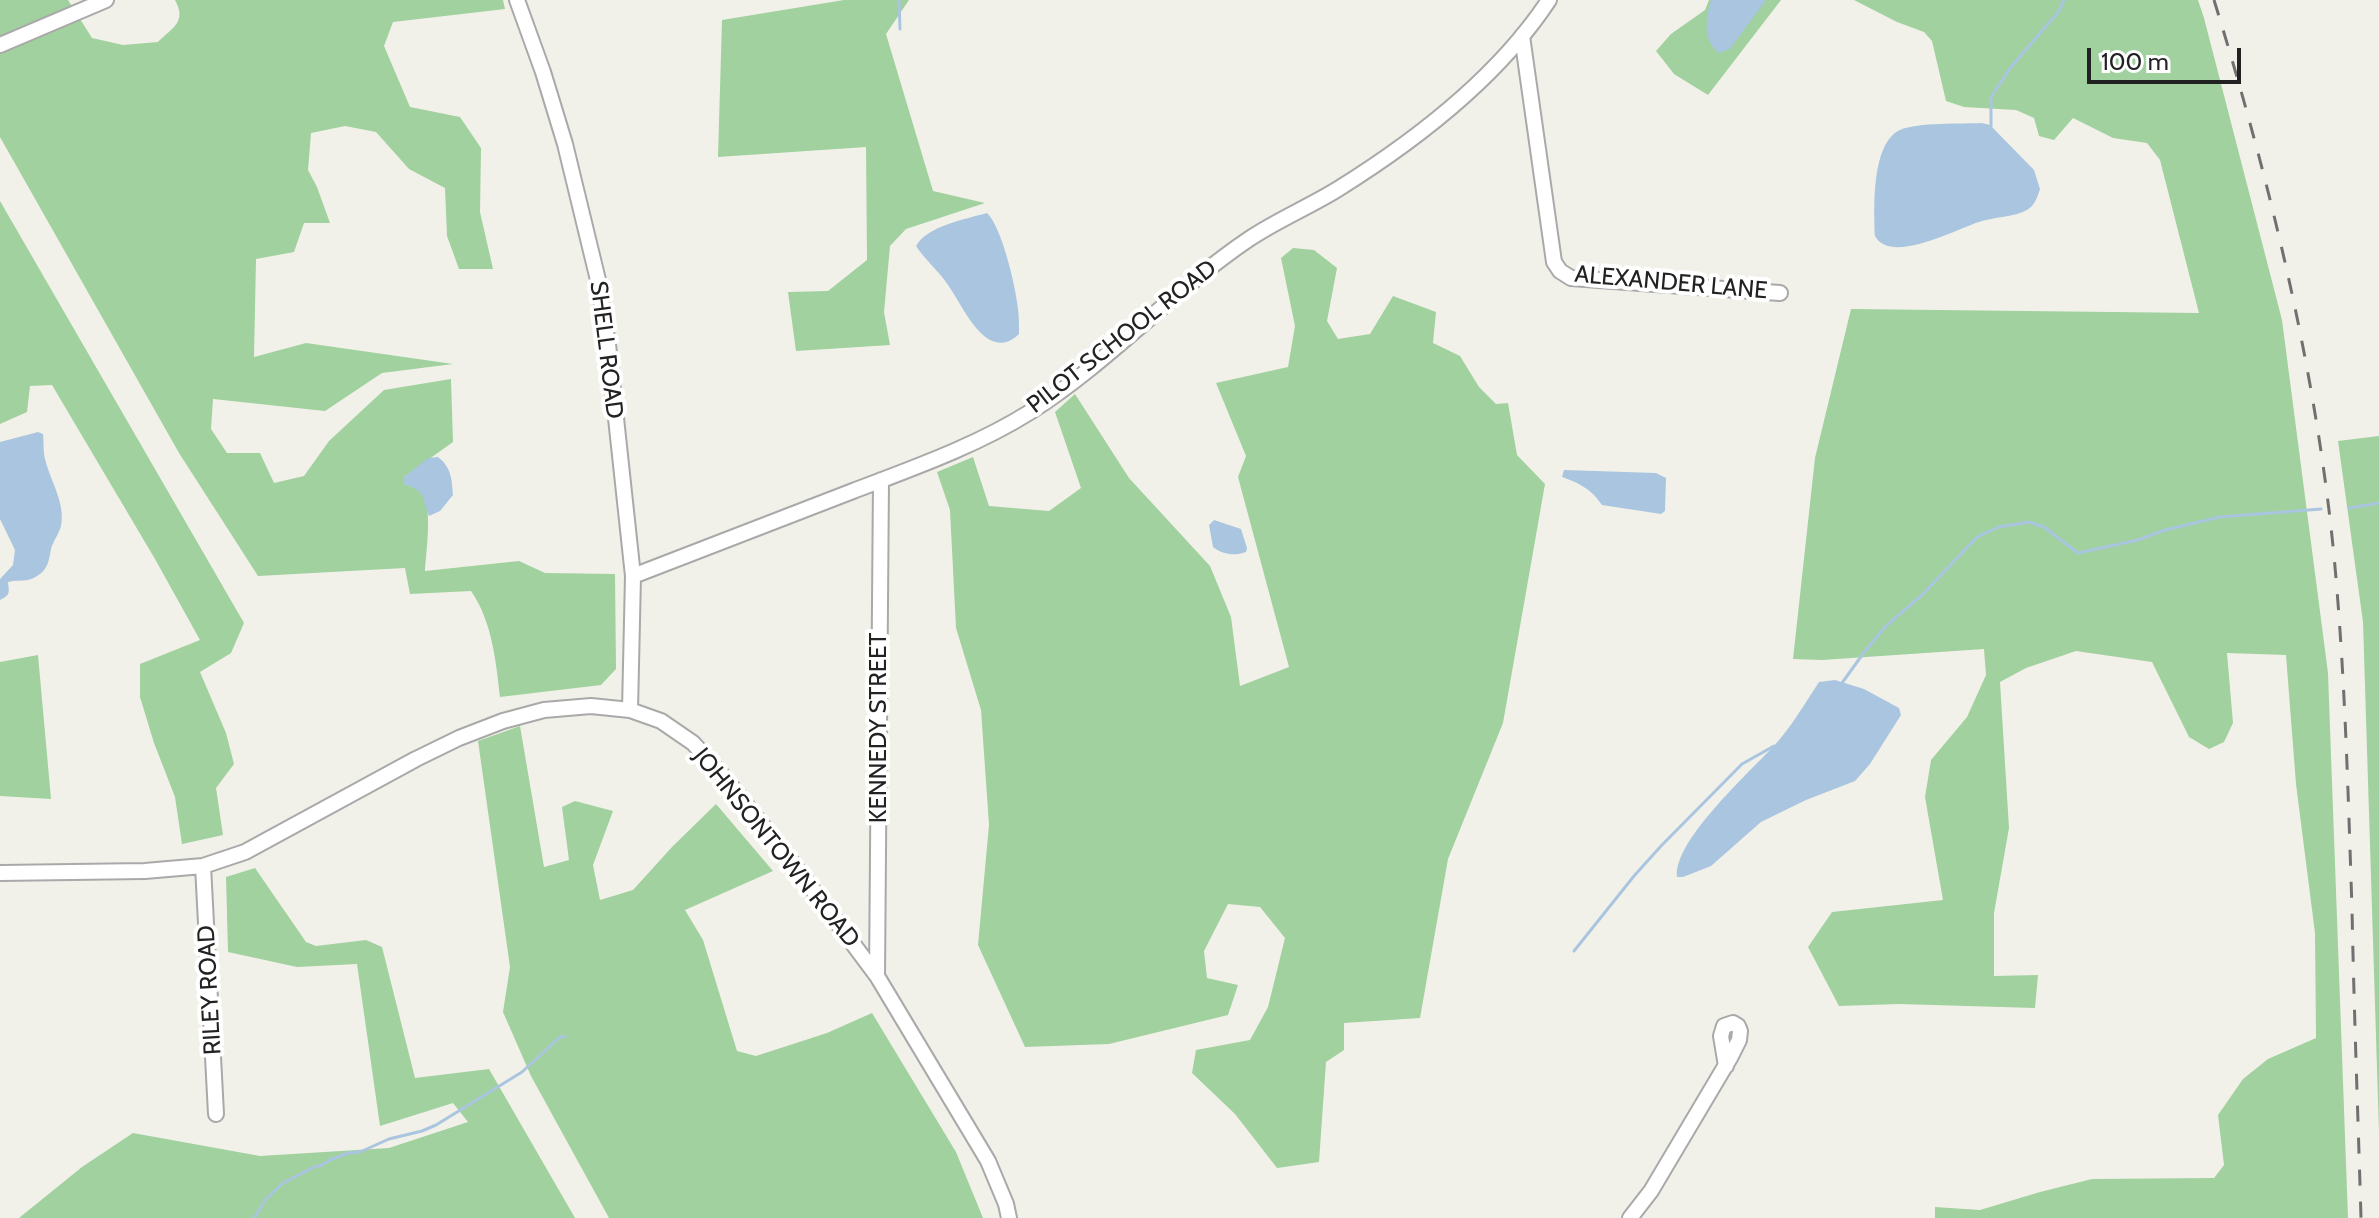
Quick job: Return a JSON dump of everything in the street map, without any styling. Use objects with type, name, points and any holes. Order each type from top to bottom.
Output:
[{"type":"street","points":[[0,45],[106,0]]},
{"type":"street","name":"SHELL ROAD","points":[[517,0],[565,144],[598,280],[608,344],[633,576],[630,710]]},
{"type":"street","name":"PILOT SCHOOL ROAD","points":[[633,576],[881,480],[955,449],[1029,412],[1069,384],[1250,238],[1338,189],[1437,118],[1482,78],[1522,36],[1549,0]]},
{"type":"street","name":"ALEXANDER LANE","points":[[1522,36],[1554,262],[1560,271],[1571,278],[1780,293]]},
{"type":"street","name":"KENNEDY STREET","points":[[877,976],[881,480]]},
{"type":"street","name":"JOHNSONTOWN ROAD","points":[[0,873],[145,871],[203,866],[245,852],[416,759],[503,721],[560,708],[591,706],[630,710],[661,721],[693,743],[795,866],[877,976],[988,1161],[1009,1218]]},
{"type":"street","name":"RILEY ROAD","points":[[203,866],[216,1114]]},
{"type":"street","points":[[1630,1218],[1651,1191],[1726,1066]]},
{"type":"green space","points":[[0,0],[68,0],[92,38],[123,45],[158,42],[177,24],[180,14],[175,0],[503,0],[505,9],[393,22],[384,46],[410,107],[460,117],[481,148],[480,212],[493,269],[459,269],[447,236],[445,188],[409,169],[376,132],[345,126],[311,133],[308,170],[330,223],[304,223],[294,252],[256,259],[254,357],[306,343],[453,364],[382,373],[325,411],[213,399],[211,429],[227,453],[260,453],[274,483],[304,476],[329,441],[384,390],[451,379],[453,442],[404,477],[404,484],[422,493],[427,508],[425,571],[519,561],[545,573],[615,574],[616,669],[601,685],[500,697],[488,628],[471,591],[410,594],[405,568],[258,576],[179,453],[0,137]]},
{"type":"green space","points":[[844,0],[909,0],[886,34],[933,191],[985,203],[906,229],[890,246],[884,312],[890,345],[796,351],[788,292],[828,291],[867,260],[866,147],[718,157],[722,20]]},
{"type":"green space","points":[[1709,0],[1781,0],[1708,95],[1674,74],[1656,51],[1671,34],[1705,10]]},
{"type":"green space","points":[[1854,0],[2198,0],[2282,320],[2328,673],[2348,1218],[1935,1218],[1935,1207],[1980,1210],[2092,1179],[2214,1178],[2224,1165],[2218,1115],[2243,1079],[2268,1059],[2316,1038],[2315,933],[2296,784],[2286,655],[2227,653],[2233,723],[2224,742],[2209,749],[2189,737],[2152,662],[2076,651],[2026,668],[2000,682],[2009,828],[1994,913],[1994,976],[2038,975],[2035,1008],[1899,1004],[1839,1006],[1808,947],[1832,912],[1943,900],[1925,797],[1931,760],[1967,717],[1986,675],[1984,649],[1822,660],[1793,659],[1815,458],[1851,309],[2199,313],[2160,160],[2147,143],[2113,138],[2073,118],[2054,140],[2039,136],[2034,118],[2016,110],[1964,107],[1946,101],[1932,41],[1924,32]]},
{"type":"green space","points":[[0,201],[244,623],[231,653],[200,672],[226,733],[234,764],[216,788],[223,835],[182,844],[175,797],[140,697],[140,664],[200,640],[52,385],[30,386],[27,412],[0,424]]},
{"type":"green space","points":[[1293,248],[1314,250],[1337,268],[1327,321],[1338,339],[1370,334],[1393,296],[1436,312],[1433,343],[1460,356],[1479,387],[1496,404],[1508,403],[1517,455],[1545,484],[1503,723],[1448,859],[1420,1018],[1344,1023],[1344,1050],[1326,1062],[1319,1162],[1277,1168],[1235,1114],[1192,1073],[1196,1050],[1250,1040],[1268,1007],[1285,938],[1260,907],[1228,904],[1204,951],[1207,978],[1238,985],[1228,1015],[1109,1044],[1025,1047],[978,945],[989,825],[981,710],[956,628],[950,510],[937,472],[973,457],[989,506],[1049,511],[1081,488],[1055,412],[1075,394],[1129,478],[1210,566],[1231,617],[1240,686],[1289,667],[1238,477],[1246,456],[1216,383],[1288,367],[1295,326],[1281,258]]},
{"type":"green space","points":[[2379,436],[2379,1132],[2363,622],[2338,441]]},
{"type":"green space","points":[[38,655],[51,799],[0,796],[0,662]]},
{"type":"green space","points":[[520,726],[544,867],[569,860],[562,807],[575,801],[613,811],[593,865],[600,900],[633,890],[716,804],[773,871],[685,910],[703,940],[737,1051],[756,1056],[827,1033],[872,1013],[956,1152],[983,1218],[609,1218],[531,1076],[503,1012],[510,967],[478,741]]},
{"type":"green space","points":[[255,868],[306,942],[316,946],[366,940],[382,947],[415,1078],[489,1069],[575,1218],[19,1218],[82,1167],[133,1133],[260,1156],[389,1148],[468,1122],[453,1103],[380,1126],[357,964],[297,967],[228,952],[226,877]]},
{"type":"water","points":[[1711,0],[1766,0],[1730,49],[1719,53],[1708,35]]},
{"type":"water","points":[[1990,125],[2034,170],[2040,189],[2032,206],[2010,216],[1979,222],[1909,246],[1883,244],[1875,236],[1876,178],[1884,148],[1891,137],[1900,130],[1917,126]]},
{"type":"water","points":[[987,213],[1003,244],[1017,299],[1019,334],[1007,342],[986,338],[977,329],[944,280],[916,246],[938,228]]},
{"type":"water","points":[[38,432],[43,434],[45,459],[59,501],[61,526],[44,571],[30,579],[8,582],[8,593],[0,600],[0,579],[13,565],[15,550],[0,519],[0,442]]},
{"type":"water","points":[[438,457],[450,474],[453,495],[440,511],[429,516],[422,496],[404,484],[404,477],[428,458]]},
{"type":"water","points":[[1564,470],[1656,473],[1666,478],[1665,511],[1661,514],[1602,505],[1585,488],[1562,477]]},
{"type":"water","points":[[1214,520],[1241,529],[1246,552],[1229,554],[1213,547],[1209,525]]},
{"type":"water","points":[[1835,680],[1864,689],[1899,708],[1901,715],[1870,764],[1855,781],[1761,822],[1711,866],[1677,877],[1679,861],[1688,843],[1718,804],[1780,739],[1819,682]]},
{"type":"waterway","points":[[899,0],[900,29]]},
{"type":"waterway","points":[[1991,127],[1991,97],[2011,67],[2059,11],[2064,0]]},
{"type":"waterway","points":[[2349,508],[2379,503]]},
{"type":"waterway","points":[[1842,683],[1886,626],[1923,594],[1976,538],[1999,527],[2029,522],[2044,527],[2078,553],[2220,517],[2321,509]]},
{"type":"waterway","points":[[1574,951],[1661,846],[1742,764],[1774,746]]},
{"type":"waterway","points":[[254,1218],[266,1199],[283,1183],[348,1153],[360,1152],[389,1139],[436,1125],[522,1072],[565,1036]]},
{"type":"railway","points":[[2214,0],[2288,275],[2326,486],[2338,600],[2346,732],[2361,1218]]}]
